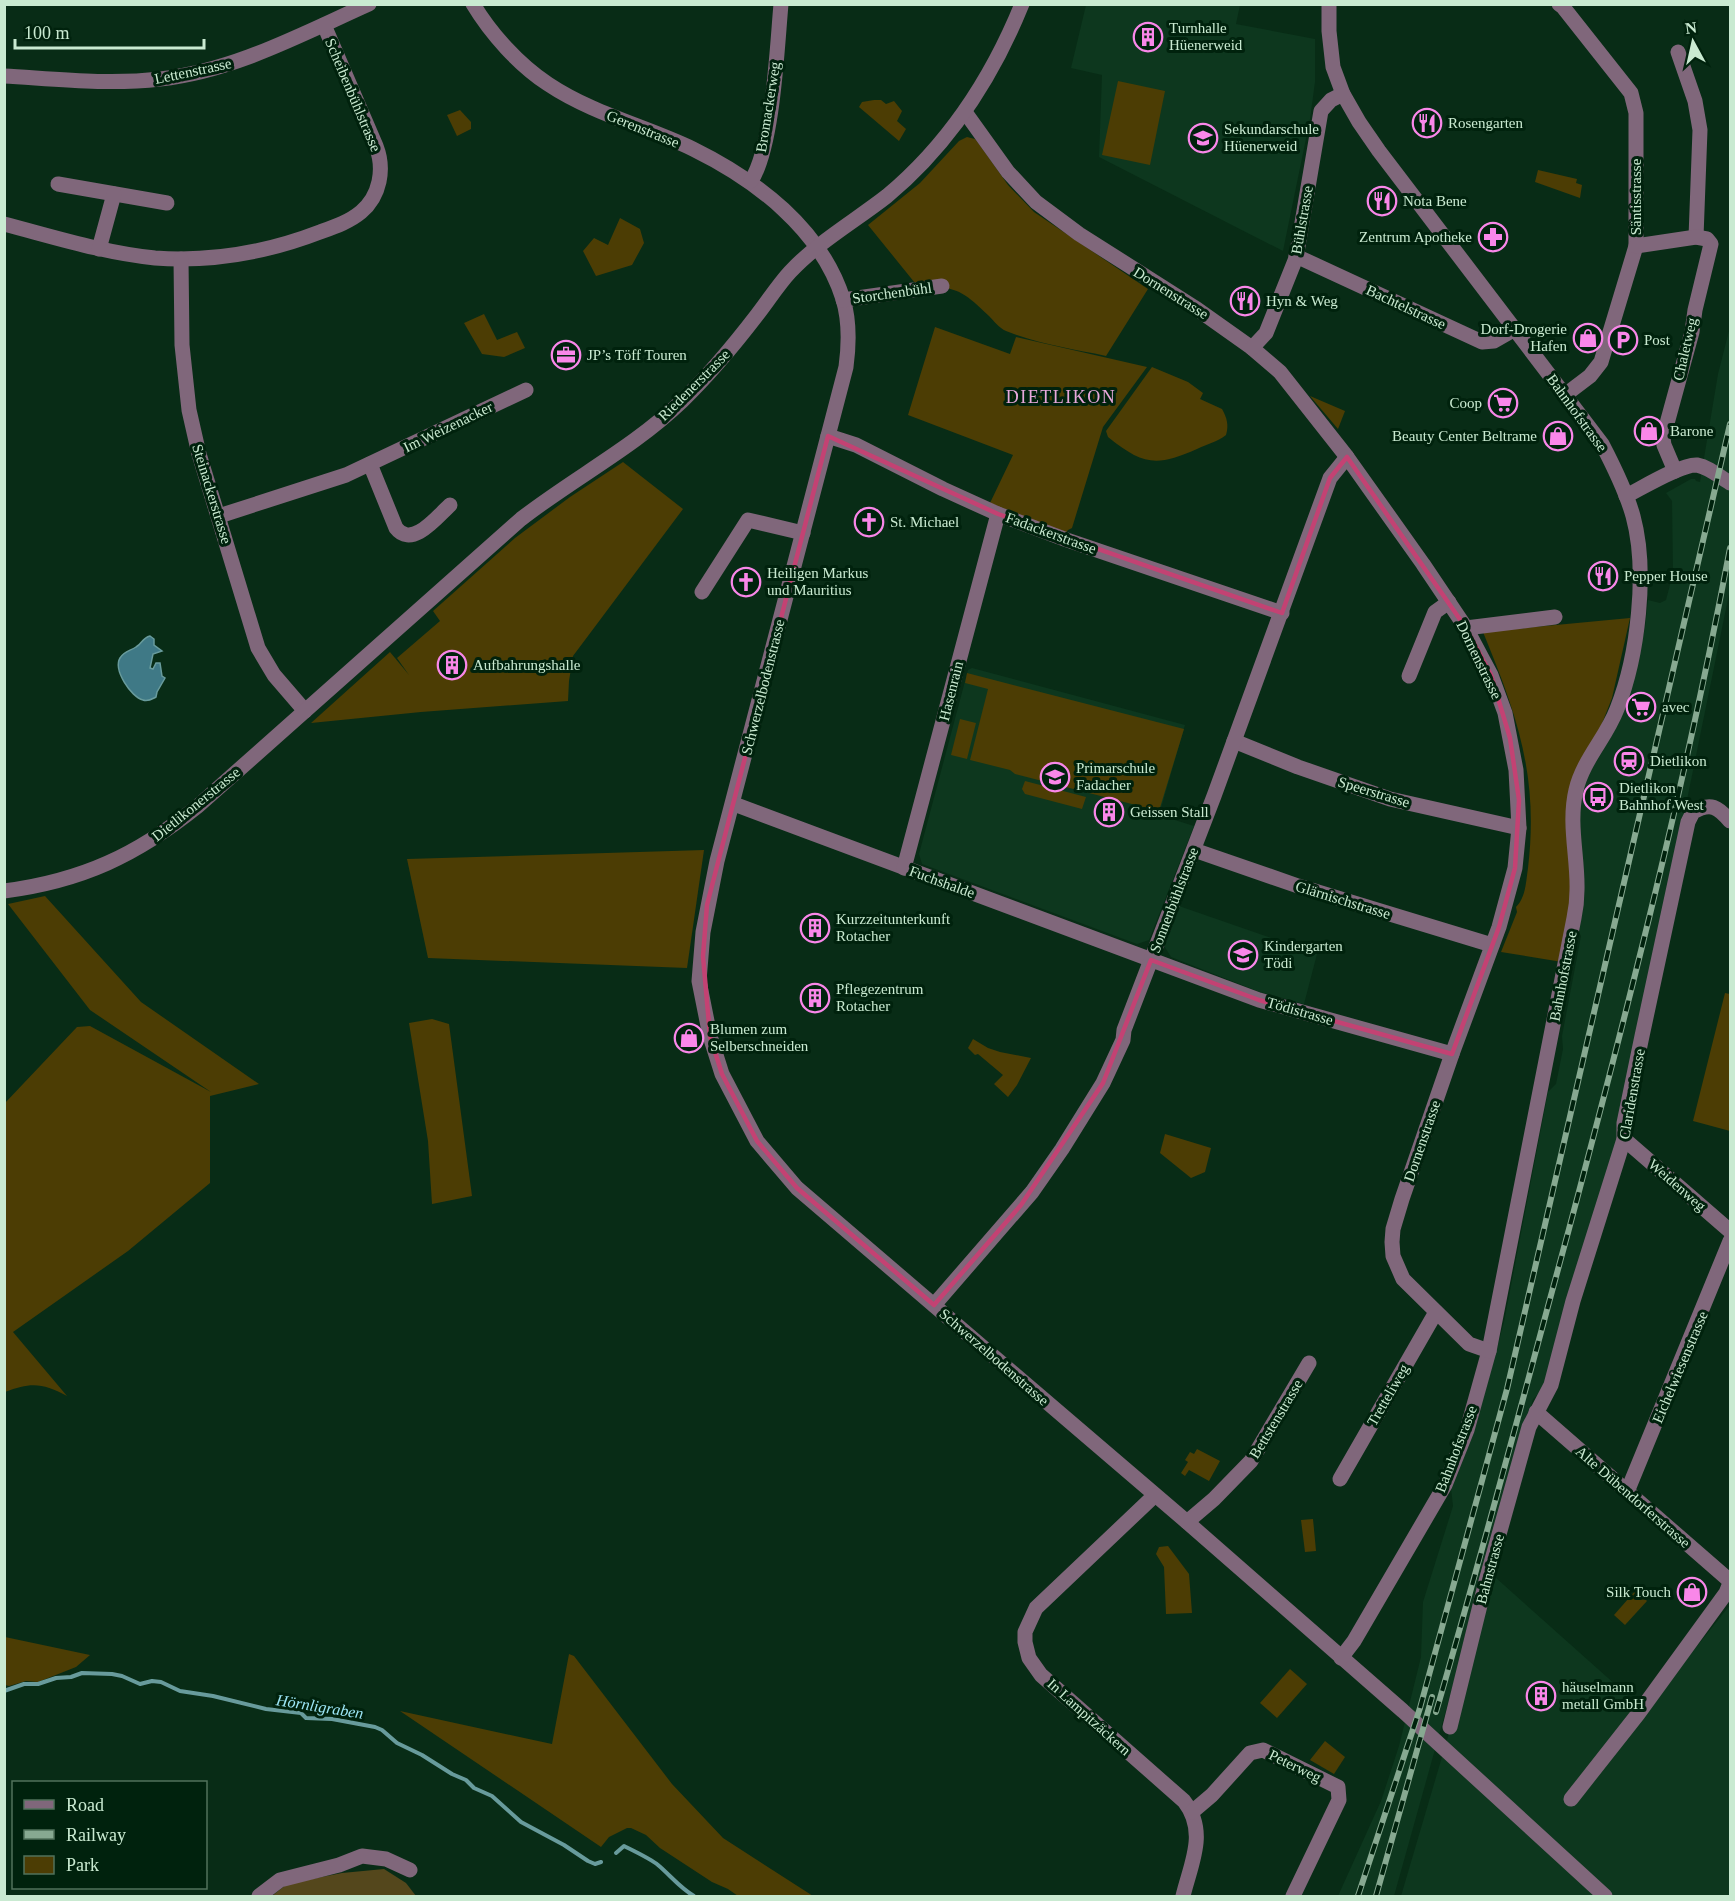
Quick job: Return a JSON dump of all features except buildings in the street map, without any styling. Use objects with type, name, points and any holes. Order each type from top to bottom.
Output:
[{"type":"street","name":"Lettenstrasse","points":[[4,76],[116,82],[176,77],[218,68],[246,58],[369,4]]},
{"type":"street","name":"Gerenstrasse","points":[[474,4],[494,33],[522,63],[546,83],[614,118],[691,148],[751,181],[798,224],[817,248]]},
{"type":"street","name":"Bromackerweg","points":[[751,181],[760,160],[766,134],[781,4]]},
{"type":"street","name":"Riedenerstrasse","points":[[305,711],[521,519],[638,438],[681,402],[722,358],[791,271],[817,248],[887,195],[930,156],[965,112],[1012,29],[1022,4]]},
{"type":"street","name":"Bahnhofstrasse","points":[[1329,4],[1333,67],[1343,94],[1379,151],[1602,444],[1626,495],[1638,539],[1640,572],[1639,613],[1622,696],[1610,725],[1583,770],[1576,791],[1572,815],[1578,890],[1575,911],[1489,1351],[1467,1430],[1445,1485],[1385,1590],[1341,1658]]},
{"type":"street","name":"Säntisstrasse","points":[[1559,4],[1628,90],[1635,103],[1636,246],[1601,362],[1590,376],[1565,395]]},
{"type":"street","name":"Scheibenbühlstrasse","points":[[4,224],[99,249],[137,256],[182,259],[234,255],[264,249],[299,240],[354,217],[374,196],[380,178],[378,154],[324,25]]},
{"type":"street","points":[[1636,246],[1696,237],[1700,130],[1695,101],[1678,52]]},
{"type":"street","name":"Bühlstrasse","points":[[1252,348],[1266,333],[1296,256],[1321,111],[1331,100],[1343,94]]},
{"type":"street","name":"Dornenstrasse","points":[[965,112],[1008,172],[1036,202],[1079,234],[1197,309],[1252,348],[1280,372],[1347,457],[1449,602],[1491,675],[1505,713],[1516,770],[1519,828],[1515,868],[1510,893],[1452,1054],[1393,1229],[1392,1242],[1393,1256],[1403,1279],[1469,1344],[1489,1351]]},
{"type":"street","points":[[58,184],[167,203]]},
{"type":"street","points":[[99,249],[114,194]]},
{"type":"street","name":"Chaletweg","points":[[1675,471],[1663,438],[1692,332],[1695,310],[1712,244],[1707,239],[1696,237]]},
{"type":"street","name":"Schwerzelbodenstrasse","points":[[817,248],[843,300],[848,327],[847,354],[707,905],[703,932],[703,956],[709,981],[707,1013],[712,1042],[722,1074],[758,1141],[797,1188],[1041,1399],[1133,1475],[1154,1496],[1341,1658]]},
{"type":"street","name":"Bachtelstrasse","points":[[1296,256],[1482,342],[1494,341],[1515,329]]},
{"type":"street","name":"Steinackerstrasse","points":[[182,259],[182,345],[186,390],[197,446],[262,657],[274,675],[305,711]]},
{"type":"street","name":"Storchenbühl","points":[[843,300],[942,286]]},
{"type":"street","name":"Im Weizenacker","points":[[219,516],[326,482],[526,390]]},
{"type":"street","name":"Fadackerstrasse","points":[[828,436],[856,445],[942,489],[998,514],[1078,544],[1282,613]]},
{"type":"street","name":"Sonnenbühlstrasse","points":[[934,1305],[1032,1192],[1065,1145],[1103,1083],[1123,1040],[1124,1030],[1194,850],[1330,478],[1347,457]]},
{"type":"street","points":[[369,464],[396,528],[402,534],[409,536],[416,534],[450,505]]},
{"type":"street","points":[[1626,495],[1686,466],[1697,465],[1713,471],[1731,483]]},
{"type":"street","name":"Hasenrain","points":[[904,868],[998,514]]},
{"type":"street","points":[[702,592],[748,520],[803,533]]},
{"type":"street","points":[[1409,676],[1435,612],[1449,602]]},
{"type":"street","points":[[1466,628],[1555,617]]},
{"type":"street","name":"Dietlikonerstrasse","points":[[4,891],[47,884],[95,869],[119,859],[156,838],[198,807],[305,711]]},
{"type":"street","name":"Speerstrasse","points":[[1234,741],[1298,767],[1390,799],[1519,828]]},
{"type":"street","name":"Fuchshalde","points":[[734,804],[1151,960]]},
{"type":"street","name":"Claridenstrasse","points":[[1536,1412],[1551,1385],[1570,1312],[1624,1139],[1624,1123],[1688,822],[1693,812],[1708,806],[1717,808],[1731,821]]},
{"type":"street","name":"Glärnischstrasse","points":[[1194,850],[1298,886],[1492,945]]},
{"type":"street","name":"Tödistrasse","points":[[1151,960],[1259,1000],[1452,1054]]},
{"type":"street","name":"Weidenweg","points":[[1624,1139],[1731,1231]]},
{"type":"street","name":"Eichelwiesenstrasse","points":[[1627,1492],[1731,1241]]},
{"type":"street","name":"Tretteliweg","points":[[1340,1479],[1436,1312]]},
{"type":"street","name":"Bettstenstrasse","points":[[1186,1522],[1214,1499],[1251,1461],[1310,1363]]},
{"type":"street","name":"Alte Dübendorferstrasse","points":[[1536,1412],[1731,1582]]},
{"type":"street","name":"Bahnstrasse","points":[[1450,1727],[1486,1581],[1529,1427],[1536,1412]]},
{"type":"street","name":"In Lampitzäckern","points":[[1154,1496],[1036,1608],[1026,1632],[1025,1642],[1029,1658],[1048,1682],[1184,1802],[1192,1812]]},
{"type":"street","points":[[1571,1799],[1638,1714],[1726,1593],[1731,1582]]},
{"type":"street","points":[[1341,1658],[1605,1896]]},
{"type":"street","name":"Peterweg","points":[[1192,1812],[1212,1795],[1250,1752],[1263,1750],[1338,1787],[1339,1800],[1293,1896]]},
{"type":"street","points":[[1183,1896],[1198,1840],[1192,1812]]},
{"type":"street","points":[[259,1896],[280,1880],[362,1857],[386,1859],[410,1870]]},
{"type":"highlighted area","points":[[828,436],[998,514],[1282,613],[1330,478],[1347,457],[1466,628],[1491,675],[1510,738],[1519,800],[1515,868],[1499,927],[1452,1054],[1259,1000],[1151,960],[1103,1083],[1021,1205],[934,1305],[797,1188],[757,1141],[722,1074],[710,1036],[703,956],[707,905]]},
{"type":"shaded area","name":"Sekundarschule Hüenerweid","points":[[1086,5],[1240,5],[1236,24],[1315,39],[1315,82],[1310,119],[1283,251],[1099,157],[1102,75],[1071,68]]},
{"type":"shaded area","points":[[1730,327],[1730,589],[1614,1158],[1543,1389],[1533,1399],[1394,1896],[1338,1896],[1381,1801],[1399,1746],[1421,1657],[1423,1602],[1453,1506],[1451,1488],[1476,1425],[1504,1322],[1548,1092],[1556,1084],[1563,1049],[1562,1036],[1581,936],[1579,932],[1584,902],[1579,819],[1583,788],[1619,723],[1629,696],[1645,628],[1648,600],[1660,603],[1666,600],[1673,573],[1672,501],[1666,493],[1691,479],[1700,482],[1718,374]]},
{"type":"shaded area","name":"Primarschule Fadacher","points":[[972,668],[1185,725],[1159,815],[1194,826],[1149,940],[1137,944],[922,864],[919,854],[968,670]]},
{"type":"shaded area","name":"Kindergarten Tödi","points":[[1179,906],[1317,954],[1304,1004],[1257,991],[1171,957],[1163,944]]},
{"type":"shaded area","points":[[1495,1577],[1645,1711],[1730,1605],[1730,1896],[1401,1896]]},
{"type":"shaded area","points":[[384,1869],[406,1883],[416,1896],[272,1896],[287,1884],[342,1873]]},
{"type":"green space","points":[[1118,81],[1165,91],[1150,165],[1102,155]]},
{"type":"green space","points":[[881,100],[886,104],[894,101],[902,111],[897,121],[906,129],[899,141],[859,107],[862,102]]},
{"type":"green space","points":[[460,110],[471,122],[471,129],[457,136],[447,115]]},
{"type":"green space","points":[[967,137],[975,139],[1008,185],[1034,212],[1148,289],[1106,356],[1018,336],[1001,328],[965,295],[950,289],[919,288],[868,225],[920,183],[959,141]]},
{"type":"green space","points":[[1538,170],[1577,179],[1576,183],[1582,185],[1580,198],[1535,182]]},
{"type":"green space","points":[[620,218],[640,229],[644,243],[632,265],[596,276],[583,251],[594,238],[608,245]]},
{"type":"green space","points":[[484,314],[497,340],[517,332],[525,348],[504,357],[482,354],[464,323]]},
{"type":"green space","points":[[935,327],[1010,354],[1016,337],[1147,367],[1103,427],[1072,528],[1066,533],[990,503],[1013,455],[908,415]]},
{"type":"green space","points":[[1152,367],[1188,382],[1203,393],[1200,399],[1222,409],[1227,422],[1226,435],[1183,455],[1160,460],[1141,458],[1108,437],[1106,431]]},
{"type":"green space","points":[[1310,396],[1345,411],[1338,429]]},
{"type":"green space","points":[[623,462],[683,509],[573,656],[568,701],[311,723],[390,652],[409,675],[397,658],[440,621],[433,611],[515,538],[570,497]]},
{"type":"green space","points":[[1630,618],[1612,698],[1575,778],[1573,890],[1562,962],[1501,952],[1517,912],[1516,907],[1525,889],[1531,835],[1530,804],[1528,775],[1515,719],[1483,632]]},
{"type":"green space","points":[[967,673],[1184,729],[1159,811],[970,760],[988,689],[965,683]]},
{"type":"green space","points":[[960,719],[976,723],[967,759],[951,755]]},
{"type":"green space","points":[[1025,781],[1086,797],[1082,809],[1025,794],[1022,789]]},
{"type":"green space","points":[[704,850],[687,968],[428,958],[407,859]]},
{"type":"green space","points":[[45,896],[141,1002],[259,1084],[210,1096],[210,1183],[128,1251],[13,1332],[67,1396],[51,1388],[37,1385],[5,1392],[5,1103],[77,1027],[90,1026],[211,1092],[90,1010],[8,904]]},
{"type":"green space","points":[[1725,993],[1730,994],[1730,1131],[1693,1121]]},
{"type":"green space","points":[[432,1019],[449,1024],[472,1196],[432,1204],[428,1141],[409,1023]]},
{"type":"green space","points":[[973,1039],[1000,1052],[1031,1058],[1008,1097],[994,1084],[1003,1075],[968,1048]]},
{"type":"green space","points":[[1165,1134],[1211,1148],[1205,1172],[1191,1178],[1160,1153]]},
{"type":"green space","points":[[1197,1449],[1220,1461],[1209,1481],[1189,1470],[1185,1476],[1181,1473],[1188,1462],[1185,1460],[1190,1452],[1194,1454]]},
{"type":"green space","points":[[1313,1519],[1316,1551],[1305,1552],[1301,1520]]},
{"type":"green space","points":[[1168,1546],[1189,1574],[1192,1613],[1166,1614],[1164,1567],[1156,1554],[1159,1547]]},
{"type":"green space","points":[[1636,1590],[1647,1601],[1625,1625],[1614,1615]]},
{"type":"green space","points":[[5,1637],[90,1655],[76,1667],[38,1682],[26,1681],[9,1686],[5,1685]]},
{"type":"green space","points":[[569,1654],[574,1656],[672,1784],[723,1838],[813,1896],[738,1896],[660,1848],[646,1835],[631,1828],[609,1837],[601,1847],[400,1711],[552,1744]]},
{"type":"green space","points":[[1290,1669],[1307,1684],[1277,1718],[1260,1703]]},
{"type":"green space","points":[[1325,1741],[1345,1757],[1334,1774],[1310,1760]]},
{"type":"water","points":[[150,636],[154,639],[154,645],[162,651],[153,654],[150,668],[153,669],[156,663],[160,663],[162,676],[165,678],[156,697],[147,701],[138,698],[129,689],[121,676],[118,663],[123,654]]},
{"type":"waterway","name":"Hörnligraben","points":[[4,1691],[24,1684],[38,1684],[82,1673],[112,1674],[140,1684],[152,1681],[161,1682],[180,1691],[213,1696],[266,1709],[301,1713],[306,1718],[332,1719],[375,1727],[397,1743],[492,1796],[521,1822],[588,1861],[595,1864],[601,1862]]},
{"type":"waterway","name":"Hörnligraben","points":[[616,1853],[624,1846],[646,1857],[694,1896]]},
{"type":"railway","points":[[1358,1896],[1420,1708],[1507,1389],[1730,424]]},
{"type":"railway","points":[[1436,1712],[1569,1229],[1635,975],[1676,805],[1730,548]]},
{"type":"railway","points":[[1376,1896],[1432,1697]]},
{"type":"place","name":"Turnhalle Hüenerweid","points":[[1148,37]]},
{"type":"place","name":"Rosengarten","points":[[1427,123]]},
{"type":"place","name":"Sekundarschule Hüenerweid","points":[[1203,138]]},
{"type":"place","name":"Nota Bene","points":[[1382,201]]},
{"type":"place","name":"Zentrum Apotheke","points":[[1493,237]]},
{"type":"place","name":"Hyn & Weg","points":[[1245,301]]},
{"type":"place","name":"Dorf-Drogerie Hafen","points":[[1588,338]]},
{"type":"place","name":"Post","points":[[1623,340]]},
{"type":"place","name":"JP’s Töff Touren","points":[[566,355]]},
{"type":"place","name":"Coop","points":[[1503,403]]},
{"type":"place","name":"Barone","points":[[1649,431]]},
{"type":"place","name":"Beauty Center Beltrame","points":[[1558,436]]},
{"type":"place","name":"St. Michael","points":[[869,522]]},
{"type":"place","name":"Pepper House","points":[[1603,576]]},
{"type":"place","name":"Heiligen Markus und Mauritius","points":[[746,582]]},
{"type":"place","name":"Aufbahrungshalle","points":[[452,665]]},
{"type":"place","name":"avec","points":[[1641,707]]},
{"type":"place","name":"Dietlikon","points":[[1629,761]]},
{"type":"place","name":"Primarschule Fadacher","points":[[1055,777]]},
{"type":"place","name":"Dietlikon Bahnhof West","points":[[1598,797]]},
{"type":"place","name":"Geissen Stall","points":[[1109,812]]},
{"type":"place","name":"Kurzzeitunterkunft Rotacher","points":[[815,928]]},
{"type":"place","name":"Kindergarten Tödi","points":[[1243,955]]},
{"type":"place","name":"Pflegezentrum Rotacher","points":[[815,998]]},
{"type":"place","name":"Blumen zum Selberschneiden","points":[[689,1038]]},
{"type":"place","name":"Silk Touch","points":[[1692,1592]]},
{"type":"place","name":"häuselmann metall GmbH","points":[[1541,1696]]},
{"type":"district","name":"DIETLIKON","points":[[1061,397]]}]
